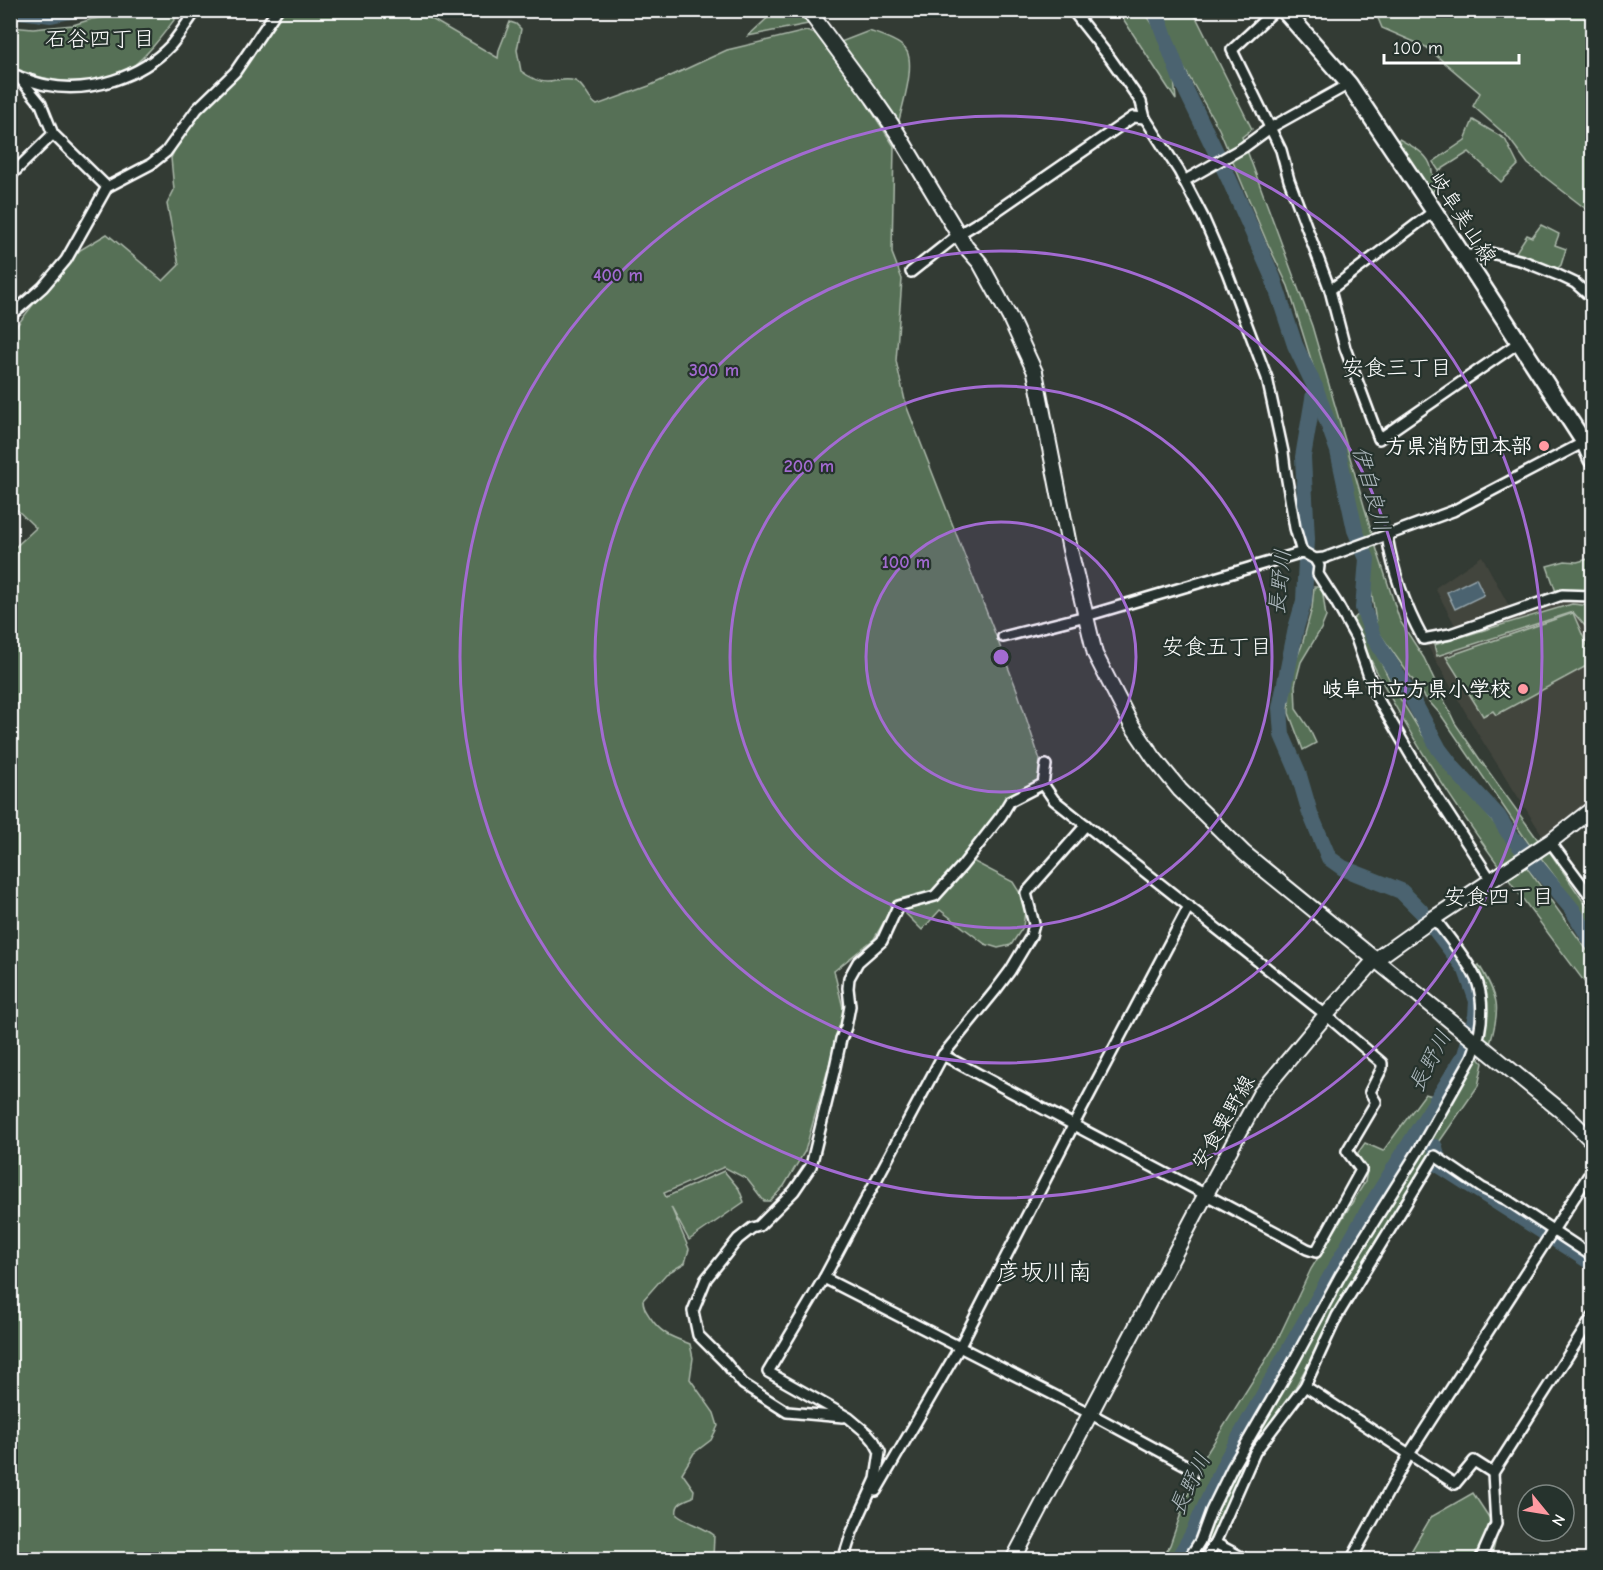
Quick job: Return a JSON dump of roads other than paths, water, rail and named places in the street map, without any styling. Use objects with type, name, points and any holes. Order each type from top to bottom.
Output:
[{"type":"main road","name":"岐阜美山線","points":[[1284,11],[1349,84],[1518,343],[1588,440],[1593,460]]},
{"type":"street","points":[[14,75],[47,85],[72,87],[100,84],[148,64],[171,45],[196,10]]},
{"type":"street","points":[[10,316],[43,287],[66,260],[107,187],[151,164],[166,152],[197,109],[234,72],[277,10]]},
{"type":"street","points":[[808,10],[873,98],[966,247],[980,263],[1010,318],[1035,372],[1070,550],[1095,654],[1127,716],[1154,759],[1180,790],[1244,854],[1461,1028],[1565,1114],[1593,1141]]},
{"type":"street","points":[[1072,10],[1141,102],[1145,118],[1184,181],[1227,272],[1267,378],[1283,452],[1295,528],[1303,552]]},
{"type":"street","points":[[1284,11],[1232,50],[1281,150],[1289,180],[1330,290],[1345,348],[1379,439],[1518,343]]},
{"type":"street","points":[[14,75],[41,104],[53,134],[107,187]]},
{"type":"street","points":[[1184,181],[1244,147],[1270,128],[1349,84]]},
{"type":"street","points":[[911,272],[959,234],[992,214],[1133,117],[1145,118]]},
{"type":"street","points":[[10,176],[53,134]]},
{"type":"street","points":[[1330,290],[1434,211]]},
{"type":"street","points":[[1462,256],[1491,253],[1523,261],[1575,283],[1593,298]]},
{"type":"street","points":[[1003,637],[1086,616],[1303,552],[1319,559],[1385,537],[1453,511],[1588,440]]},
{"type":"street","points":[[1385,537],[1410,615],[1423,639],[1450,634],[1562,595],[1593,596]]},
{"type":"street","points":[[1319,559],[1318,574],[1356,638],[1375,694],[1420,771],[1494,878]]},
{"type":"street","points":[[943,1055],[1073,1126],[1316,1252],[1360,1170],[1347,1151],[1377,1102],[1370,1092],[1382,1068],[1382,1063],[1326,1015],[1054,800],[1043,784],[1046,765]]},
{"type":"street","points":[[849,1418],[787,1412],[743,1384],[699,1335],[693,1311],[706,1279],[738,1239],[752,1228],[759,1226],[794,1191],[811,1166],[846,1026],[850,1006],[849,978],[858,962],[882,941],[898,906],[935,896],[962,866],[1010,801],[1043,784]]},
{"type":"street","name":"安食粟野線","points":[[1014,1560],[1260,1094],[1375,960],[1494,878],[1553,844],[1593,809]]},
{"type":"street","points":[[843,1560],[852,1532],[876,1479],[880,1452],[868,1434],[849,1418],[768,1372],[824,1278],[943,1055],[1000,984],[1031,936],[1034,924],[1026,893],[1086,825]]},
{"type":"street","points":[[1553,844],[1593,898]]},
{"type":"street","points":[[852,1532],[959,1348],[1189,906]]},
{"type":"street","points":[[1188,1560],[1200,1541],[1211,1511],[1232,1468],[1340,1276],[1422,1145],[1472,1057],[1481,1026],[1478,982],[1433,918]]},
{"type":"street","points":[[1204,1560],[1215,1543],[1255,1452],[1305,1386],[1337,1316],[1435,1156],[1482,1188],[1507,1200],[1551,1234],[1593,1256]]},
{"type":"street","points":[[1351,1560],[1409,1454],[1593,1170]]},
{"type":"street","points":[[824,1278],[1091,1414],[1193,1469],[1192,1475]]},
{"type":"street","points":[[1480,1560],[1497,1524],[1493,1473],[1593,1318]]},
{"type":"street","points":[[1305,1386],[1455,1484],[1474,1461],[1493,1473]]},
{"type":"street","points":[[1215,1543],[1247,1560]]},
{"type":"water","points":[[1476,578],[1484,595],[1455,609],[1447,592]]},
{"type":"waterway","name":"伊自良川","points":[[12,10],[51,15],[76,10]]},
{"type":"waterway","name":"伊自良川","points":[[1155,10],[1181,80],[1229,179],[1273,278],[1295,345],[1315,387],[1338,451],[1355,530],[1367,559],[1363,608],[1373,636],[1410,695],[1439,749],[1455,770],[1498,816],[1508,832],[1572,909],[1592,942]]},
{"type":"waterway","name":"長野川","points":[[1177,1560],[1192,1535],[1225,1463],[1367,1212],[1465,1055],[1476,1016],[1477,1001],[1466,970],[1421,911],[1401,891],[1343,868],[1329,858],[1282,735],[1280,708],[1296,628],[1304,601],[1307,539],[1303,457],[1315,387]]},
{"type":"waterway","points":[[1435,1147],[1439,1165],[1592,1263]]},
{"type":"place","name":"方県消防団本部","points":[[1544,446]]},
{"type":"place","name":"岐阜市立方県小学校","points":[[1523,689]]},
{"type":"district","name":"石谷四丁目","points":[[100,39]]},
{"type":"district","name":"安食三丁目","points":[[1397,368]]},
{"type":"district","name":"安食五丁目","points":[[1217,647]]},
{"type":"district","name":"安食四丁目","points":[[1499,897]]},
{"type":"district","name":"彦坂川南","points":[[1044,1272]]}]
